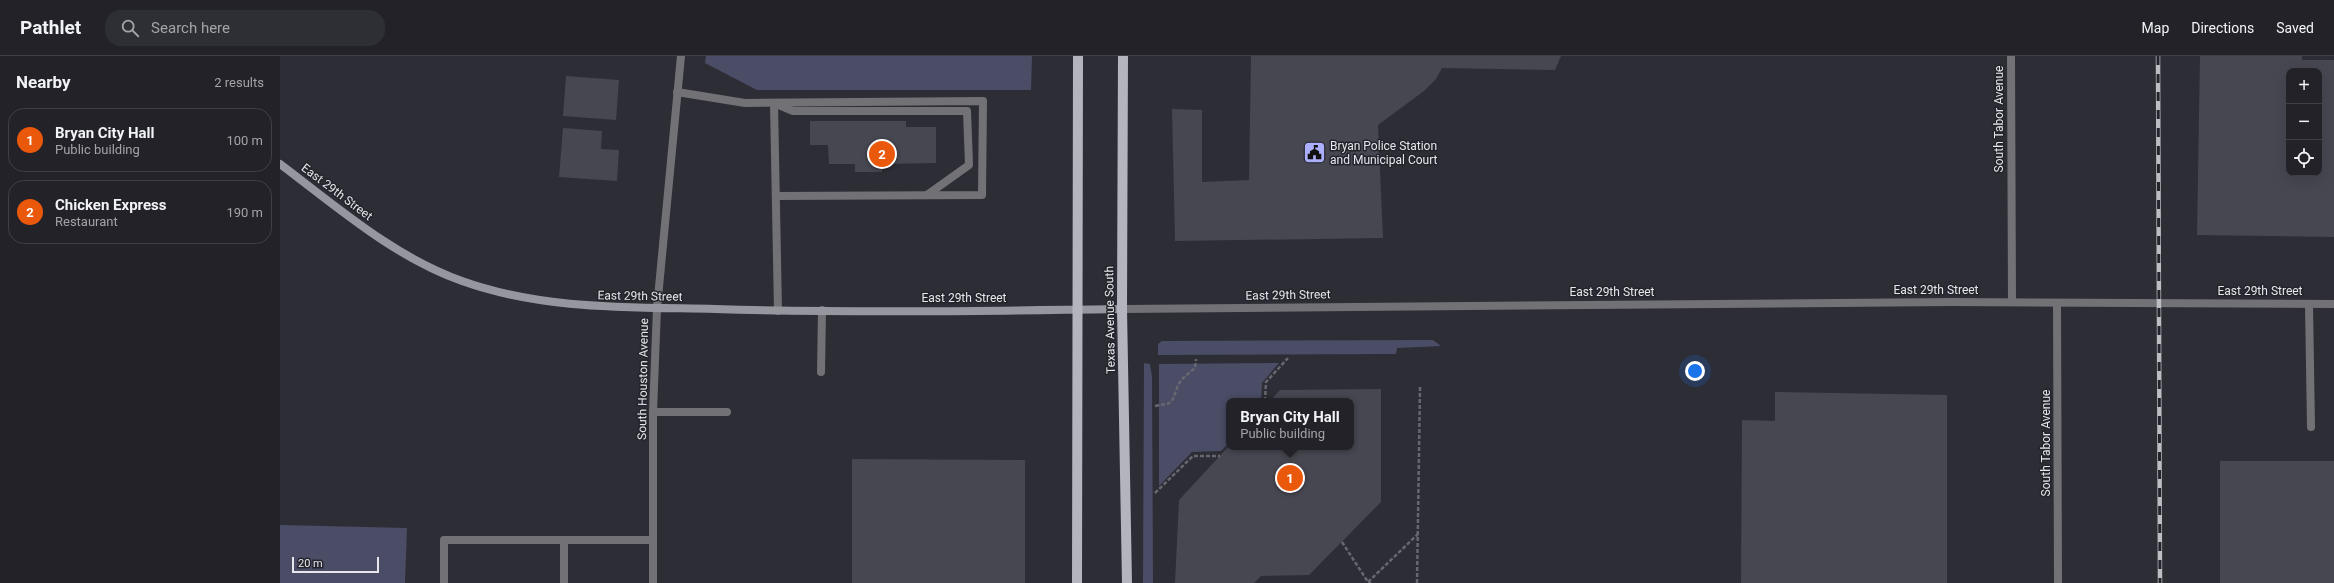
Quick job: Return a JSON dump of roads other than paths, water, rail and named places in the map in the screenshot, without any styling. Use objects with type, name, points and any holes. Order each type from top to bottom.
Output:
[{"type":"main road","points":[[1077,583],[1076,310],[1078,56]]},
{"type":"main road","name":"Texas Avenue South","points":[[1123,56],[1122,309],[1127,583]]},
{"type":"main road","name":"East 29th Street","points":[[280,164],[367,230],[414,258],[462,281],[522,296],[586,306],[778,311],[1122,309]]},
{"type":"street","name":"South Houston Avenue","points":[[653,583],[654,412],[657,308],[681,56]]},
{"type":"street","name":"South Tabor Avenue","points":[[2011,56],[2012,302]]},
{"type":"street","points":[[677,92],[745,103],[983,101],[982,195],[777,196]]},
{"type":"street","points":[[774,103],[793,111],[967,111],[969,165],[927,195]]},
{"type":"street","points":[[774,103],[777,196],[778,311]]},
{"type":"street","name":"East 29th Street","points":[[1122,309],[2012,302],[2334,304]]},
{"type":"street","name":"South Tabor Avenue","points":[[2057,303],[2058,583]]},
{"type":"street","points":[[2309,304],[2311,427]]},
{"type":"street","points":[[821,372],[822,310]]},
{"type":"street","points":[[654,412],[727,412]]},
{"type":"street","points":[[444,583],[444,540],[653,540]]},
{"type":"street","points":[[564,540],[564,583]]},
{"type":"railway","points":[[2158,56],[2160,583]]},
{"type":"place","name":"Bryan Police Station and Municipal Court","points":[[1314,153]]},
{"type":"place","name":"Chicken Express","points":[[882,154]]},
{"type":"place","name":"Bryan City Hall","points":[[1290,478]]}]
